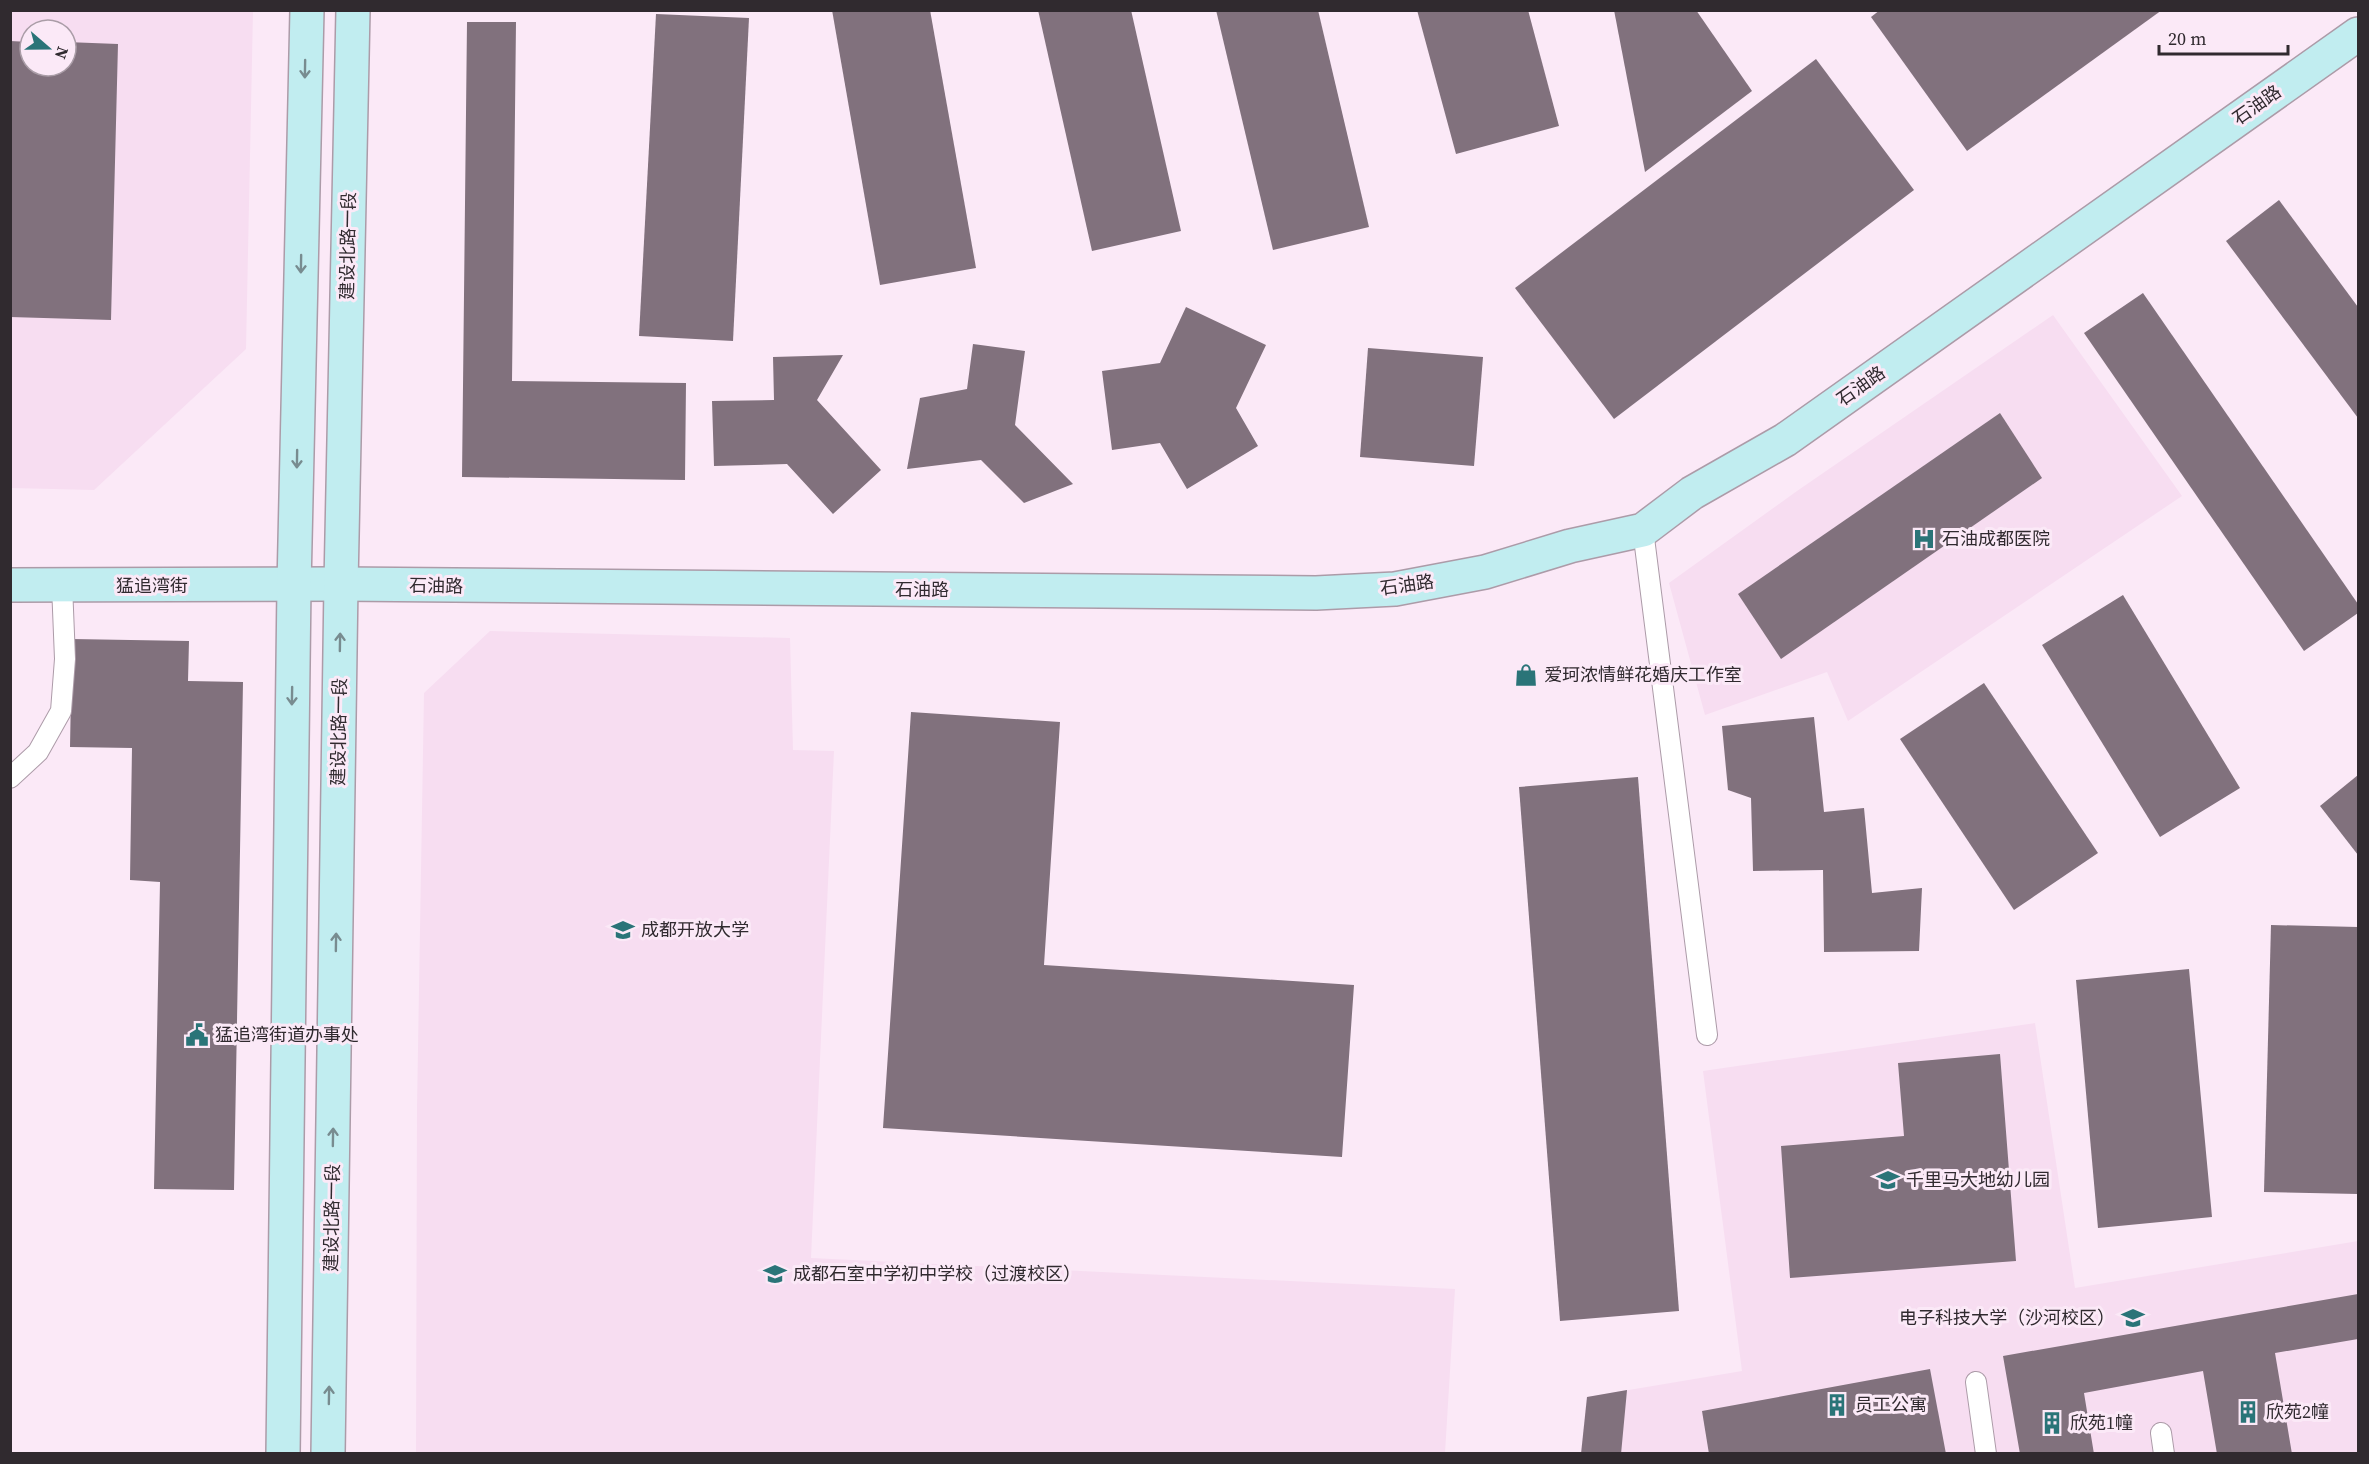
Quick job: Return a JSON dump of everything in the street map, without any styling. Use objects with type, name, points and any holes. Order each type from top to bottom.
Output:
[{"type":"main road","points":[[283,1454],[294,586],[306,10]]},
{"type":"main road","name":"建设北路一段","points":[[328,1454],[341,584],[353,10]]},
{"type":"main road","name":"石油路","points":[[294,586],[341,584],[1328,593],[1395,589],[1485,572],[1570,546],[1643,530],[1692,493],[1785,440],[2358,34]]},
{"type":"main road","name":"猛追湾街","points":[[10,585],[294,586]]},
{"type":"lane","points":[[1643,530],[1707,1035]]},
{"type":"lane","points":[[10,778],[38,752],[61,711],[65,659],[62,585]]},
{"type":"lane","points":[[1976,1382],[1986,1454]]},
{"type":"lane","points":[[2161,1433],[2164,1454]]},
{"type":"shaded area","points":[[11,11],[253,11],[246,349],[94,490],[11,488]]},
{"type":"shaded area","name":"石油成都医院","points":[[2053,315],[2182,496],[1848,721],[1827,672],[1705,715],[1669,583],[1797,491]]},
{"type":"shaded area","points":[[490,631],[790,638],[793,750],[834,751],[811,1258],[1455,1289],[1445,1453],[416,1453],[417,1108],[424,693]]},
{"type":"shaded area","points":[[2035,1023],[2075,1288],[2358,1241],[2358,1453],[1581,1454],[1587,1397],[1742,1371],[1703,1071]]},
{"type":"building","points":[[832,10],[930,10],[976,268],[880,285]]},
{"type":"building","points":[[1038,10],[1131,10],[1181,231],[1092,251]]},
{"type":"building","points":[[1216,10],[1318,10],[1369,227],[1273,250]]},
{"type":"building","points":[[1417,10],[1528,10],[1559,126],[1456,154]]},
{"type":"building","points":[[1614,10],[1696,10],[1752,91],[1645,172]]},
{"type":"building","points":[[1880,10],[2162,10],[1967,151],[1871,17]]},
{"type":"building","points":[[656,14],[749,18],[733,341],[639,336]]},
{"type":"building","points":[[467,22],[516,22],[512,381],[686,383],[685,480],[462,477]]},
{"type":"building","points":[[10,41],[18,41],[18,78],[78,78],[78,42],[118,44],[111,320],[10,317]]},
{"type":"building","points":[[1816,59],[1914,190],[1614,419],[1515,288]]},
{"type":"building","points":[[2279,200],[2358,307],[2358,418],[2226,241]]},
{"type":"building","points":[[2143,293],[2358,604],[2358,613],[2304,651],[2084,333]]},
{"type":"building","points":[[1186,307],[1266,345],[1236,408],[1258,446],[1187,489],[1160,443],[1112,450],[1102,371],[1160,363]]},
{"type":"building","points":[[973,344],[1025,351],[1015,425],[1073,484],[1024,503],[981,460],[907,469],[920,398],[967,389]]},
{"type":"building","points":[[1368,348],[1483,357],[1474,466],[1360,457]]},
{"type":"building","points":[[843,355],[817,400],[881,470],[833,514],[787,464],[714,466],[712,401],[774,400],[773,357]]},
{"type":"building","points":[[2000,413],[2042,478],[1781,659],[1738,594]]},
{"type":"building","points":[[2123,595],[2240,788],[2160,837],[2042,645]]},
{"type":"building","name":"猛追湾街道办事处","points":[[72,639],[189,641],[188,681],[243,682],[234,1190],[154,1189],[160,882],[130,880],[132,748],[70,747]]},
{"type":"building","points":[[1984,683],[2098,853],[2014,910],[1900,739]]},
{"type":"building","points":[[911,712],[1060,722],[1044,965],[1354,985],[1342,1157],[883,1128]]},
{"type":"building","points":[[1814,717],[1824,812],[1864,808],[1872,893],[1922,888],[1919,951],[1824,952],[1823,870],[1753,871],[1751,798],[1728,790],[1722,726]]},
{"type":"building","points":[[2358,775],[2358,855],[2320,806]]},
{"type":"building","points":[[1638,777],[1679,1311],[1560,1321],[1519,787]]},
{"type":"building","points":[[2271,925],[2358,927],[2358,1194],[2264,1192]]},
{"type":"building","points":[[2189,969],[2212,1217],[2098,1228],[2076,980]]},
{"type":"building","points":[[2000,1054],[2016,1261],[1790,1278],[1781,1146],[1904,1136],[1898,1063]]},
{"type":"building","points":[[2358,1294],[2358,1339],[2275,1353],[2292,1454],[2217,1454],[2203,1371],[2084,1393],[2094,1454],[2020,1454],[2003,1356]]},
{"type":"building","name":"员工公寓","points":[[1930,1369],[1946,1454],[1709,1454],[1702,1411]]},
{"type":"building","points":[[1627,1390],[1621,1454],[1581,1454],[1587,1397]]},
{"type":"place","name":"石油成都医院","points":[[1924,539]]},
{"type":"place","name":"爱珂浓情鲜花婚庆工作室","points":[[1526,675]]},
{"type":"place","name":"成都开放大学","points":[[623,930]]},
{"type":"place","name":"猛追湾街道办事处","points":[[197,1035]]},
{"type":"place","name":"千里马大地幼儿园","points":[[1888,1180]]},
{"type":"place","name":"成都石室中学初中学校（过渡校区）","points":[[775,1274]]},
{"type":"place","name":"电子科技大学（沙河校区）","points":[[2133,1318]]},
{"type":"place","name":"员工公寓","points":[[1837,1405]]},
{"type":"place","name":"欣苑2幢","points":[[2248,1412]]},
{"type":"place","name":"欣苑1幢","points":[[2052,1423]]}]
